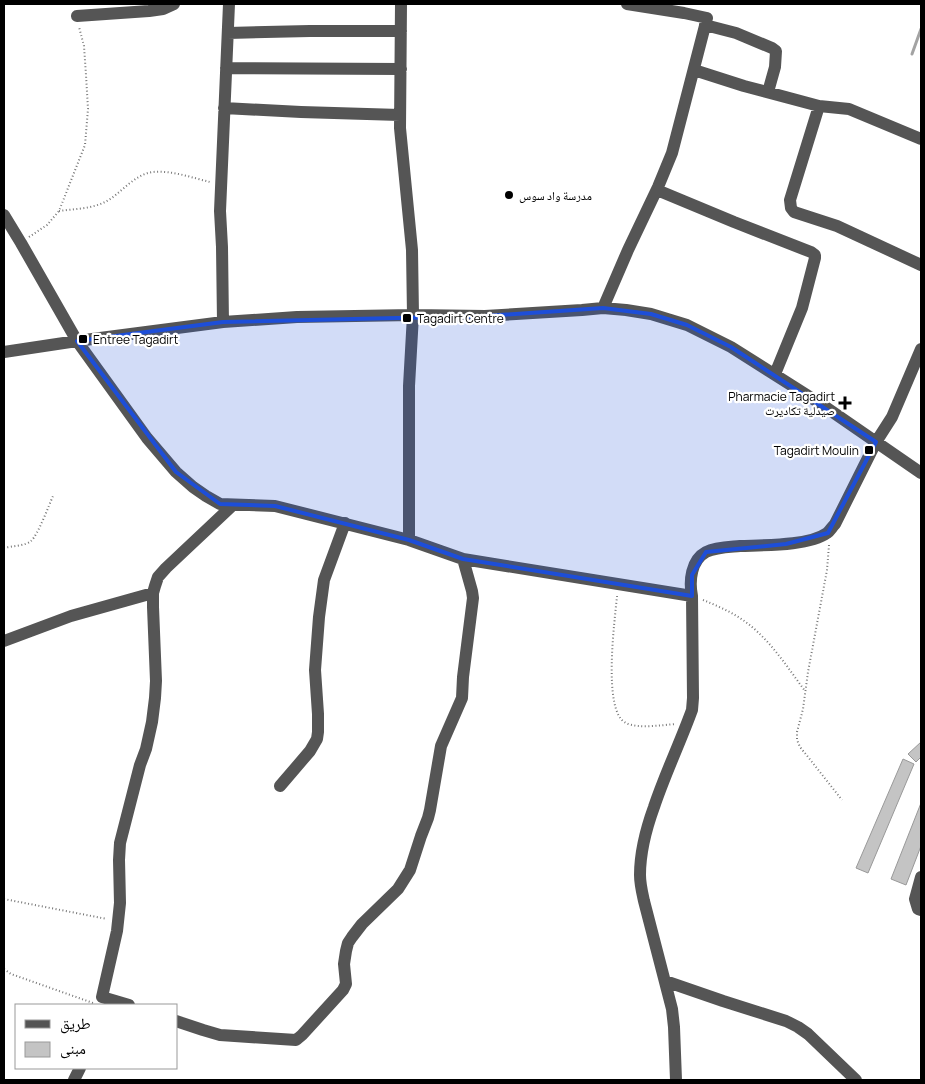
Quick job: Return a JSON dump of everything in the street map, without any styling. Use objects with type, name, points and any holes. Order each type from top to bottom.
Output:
[{"type":"street","points":[[77,16],[149,11],[163,9],[174,4]]},
{"type":"street","points":[[223,322],[220,211],[229,4]]},
{"type":"street","points":[[401,4],[400,128],[412,250],[413,315],[409,386],[409,540]]},
{"type":"street","points":[[603,308],[657,190],[672,152],[706,18],[627,4]]},
{"type":"street","points":[[705,25],[736,33],[776,51],[775,67],[768,92]]},
{"type":"street","points":[[228,33],[401,31]]},
{"type":"street","points":[[226,68],[401,69]]},
{"type":"street","points":[[694,70],[819,106],[849,109],[921,139]]},
{"type":"street","points":[[819,106],[790,200],[791,208],[794,212],[837,226],[921,265]]},
{"type":"street","points":[[224,108],[400,115]]},
{"type":"street","points":[[657,190],[815,255],[816,258],[802,308],[775,374]]},
{"type":"street","points":[[4,215],[77,341],[147,438],[176,472],[193,488],[220,504],[274,506],[409,540],[463,558],[692,596]]},
{"type":"street","points":[[4,352],[223,322],[297,317],[485,316],[603,308],[626,310],[651,314],[687,325],[731,347],[821,404],[921,473]]},
{"type":"street","points":[[676,1080],[672,1009],[640,884],[644,838],[663,780],[692,710],[692,596],[690,583],[692,575],[699,558],[706,552],[714,549],[786,544],[817,538],[828,533],[835,524],[876,442],[892,417],[921,349]]},
{"type":"street","points":[[119,1004],[100,1002],[118,931],[120,843],[140,765],[146,749],[156,698],[153,593],[158,577],[162,572],[233,505]]},
{"type":"street","points":[[280,786],[317,739],[318,714],[315,670],[324,580],[344,523]]},
{"type":"street","points":[[178,1022],[220,1035],[296,1040],[345,987],[346,975],[344,964],[346,951],[352,937],[362,924],[398,889],[410,870],[430,810],[442,746],[462,698],[473,598],[463,558]]},
{"type":"street","points":[[4,641],[71,616],[153,593]]},
{"type":"street","points":[[921,877],[915,899],[918,909],[921,910]]},
{"type":"street","points":[[665,981],[798,1027],[808,1034],[856,1080]]},
{"type":"path","points":[[21,243],[47,225],[59,210],[85,145],[88,109],[86,75],[84,46],[77,16]]},
{"type":"path","points":[[59,210],[93,206],[105,202],[135,180],[152,172],[166,172],[221,185]]},
{"type":"path","points":[[4,548],[30,542],[34,538],[53,496]]},
{"type":"path","points":[[828,533],[827,570],[797,740],[806,755],[842,800]]},
{"type":"path","points":[[618,584],[611,671],[616,714],[626,724],[636,726],[686,724]]},
{"type":"path","points":[[692,596],[719,606],[748,624],[775,651],[805,692]]},
{"type":"path","points":[[4,899],[118,921]]},
{"type":"path","points":[[4,970],[11,974],[100,1002]]},
{"type":"highlighted area","points":[[603,308],[651,314],[687,325],[731,347],[876,442],[828,533],[786,544],[706,552],[692,575],[692,596],[463,559],[409,540],[275,506],[220,504],[176,472],[77,341],[223,322],[485,316]]},
{"type":"building","points":[[921,742],[921,757],[916,762],[908,754]]},
{"type":"building","points":[[903,759],[914,764],[868,873],[856,868]]},
{"type":"building","points":[[921,803],[921,846],[906,885],[891,879]]},
{"type":"waterway","points":[[912,54],[921,29]]},
{"type":"place","name":"مدرسة واد سوس","points":[[509,195]]},
{"type":"place","name":"Tagadirt Centre","points":[[407,318]]},
{"type":"place","name":"Entree Tagadirt","points":[[83,339]]},
{"type":"place","name":"Pharmacie Tagadirt صيدلية تكاديرت","points":[[845,403]]},
{"type":"place","name":"Tagadirt Moulin","points":[[869,450]]}]
